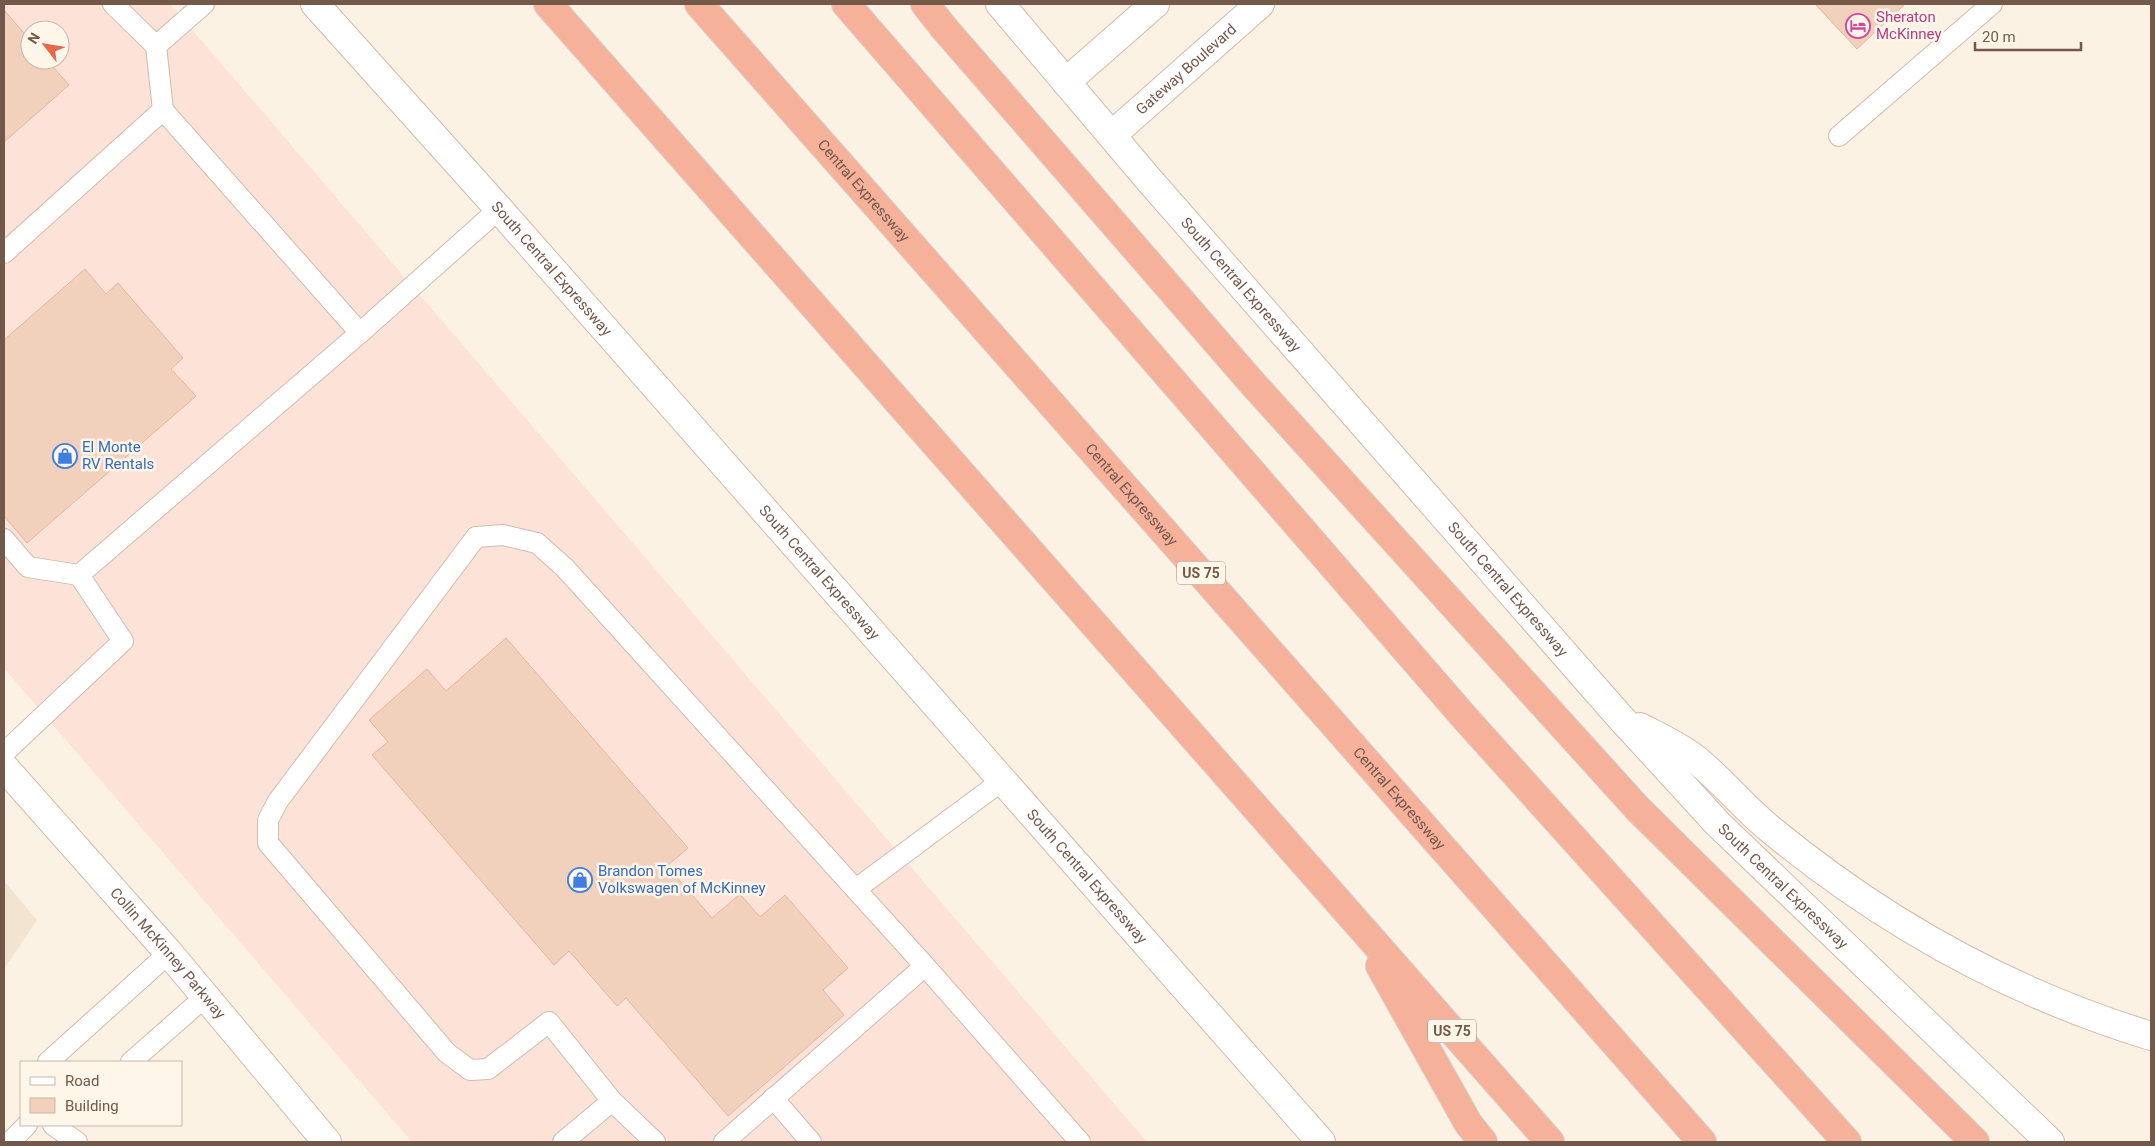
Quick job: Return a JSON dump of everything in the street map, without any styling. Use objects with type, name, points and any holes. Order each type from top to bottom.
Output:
[{"type":"highway","name":"US 75","points":[[548,4],[1550,1142]]},
{"type":"highway","name":"Central Expressway","points":[[699,4],[1702,1142]]},
{"type":"highway","points":[[846,4],[1465,718],[1847,1142]]},
{"type":"highway","points":[[925,4],[1254,385],[1638,809],[1975,1142]]},
{"type":"highway","points":[[1354,919],[1468,1123],[1483,1142]]},
{"type":"main road","name":"South Central Expressway","points":[[315,4],[499,209],[1321,1142]]},
{"type":"main road","name":"South Central Expressway","points":[[1000,4],[1150,181],[1619,716],[1718,824],[2050,1142]]},
{"type":"main road","points":[[1066,82],[1155,4]]},
{"type":"main road","name":"Gateway Boulevard","points":[[1112,134],[1260,4]]},
{"type":"main road","points":[[1619,716],[1692,756],[1769,829],[1913,931],[2002,980],[2097,1020],[2151,1036]]},
{"type":"main road","name":"Collin McKinney Parkway","points":[[4,767],[169,953],[327,1142]]},
{"type":"lane","points":[[113,4],[156,46],[162,110],[360,333]]},
{"type":"lane","points":[[156,46],[204,4]]},
{"type":"lane","points":[[1839,136],[1992,4]]},
{"type":"lane","points":[[4,253],[162,110]]},
{"type":"lane","points":[[79,575],[360,333],[499,209]]},
{"type":"lane","points":[[655,1142],[612,1101],[549,1022],[488,1069],[470,1070],[454,1059],[268,842],[268,820],[278,801],[476,537],[504,535],[537,543],[566,568],[925,966],[1080,1142]]},
{"type":"lane","points":[[4,539],[28,567],[79,575],[123,641],[4,753]]},
{"type":"lane","points":[[856,889],[1003,780]]},
{"type":"lane","points":[[49,1061],[169,953]]},
{"type":"lane","points":[[724,1142],[925,966]]},
{"type":"lane","points":[[132,1061],[206,996]]},
{"type":"lane","points":[[773,1098],[811,1142]]},
{"type":"lane","points":[[563,1142],[612,1101]]},
{"type":"lane","points":[[10,1142],[26,1126]]},
{"type":"lane","points":[[54,1126],[77,1142]]},
{"type":"shaded area","points":[[4,4],[170,4],[1147,1142],[412,1142],[4,668]]},
{"type":"shaded area","points":[[4,881],[37,920],[4,969]]},
{"type":"building","name":"Sheraton McKinney","points":[[1815,4],[1905,4],[1857,49]]},
{"type":"building","points":[[4,10],[20,28],[20,70],[56,70],[69,85],[4,142]]},
{"type":"building","name":"El Monte RV Rentals","points":[[85,269],[106,294],[118,283],[183,358],[171,369],[196,396],[27,543],[4,516],[4,340]]},
{"type":"building","name":"Brandon Tomes Volkswagen of McKinney","points":[[506,638],[688,848],[667,866],[712,918],[740,894],[760,917],[785,895],[848,968],[823,990],[844,1015],[728,1116],[626,998],[617,1006],[569,951],[554,965],[372,755],[388,742],[369,720],[427,669],[446,691]]},
{"type":"place","name":"Sheraton McKinney","points":[[1858,26]]},
{"type":"place","name":"El Monte RV Rentals","points":[[65,456]]},
{"type":"place","name":"Brandon Tomes Volkswagen of McKinney","points":[[580,880]]}]
